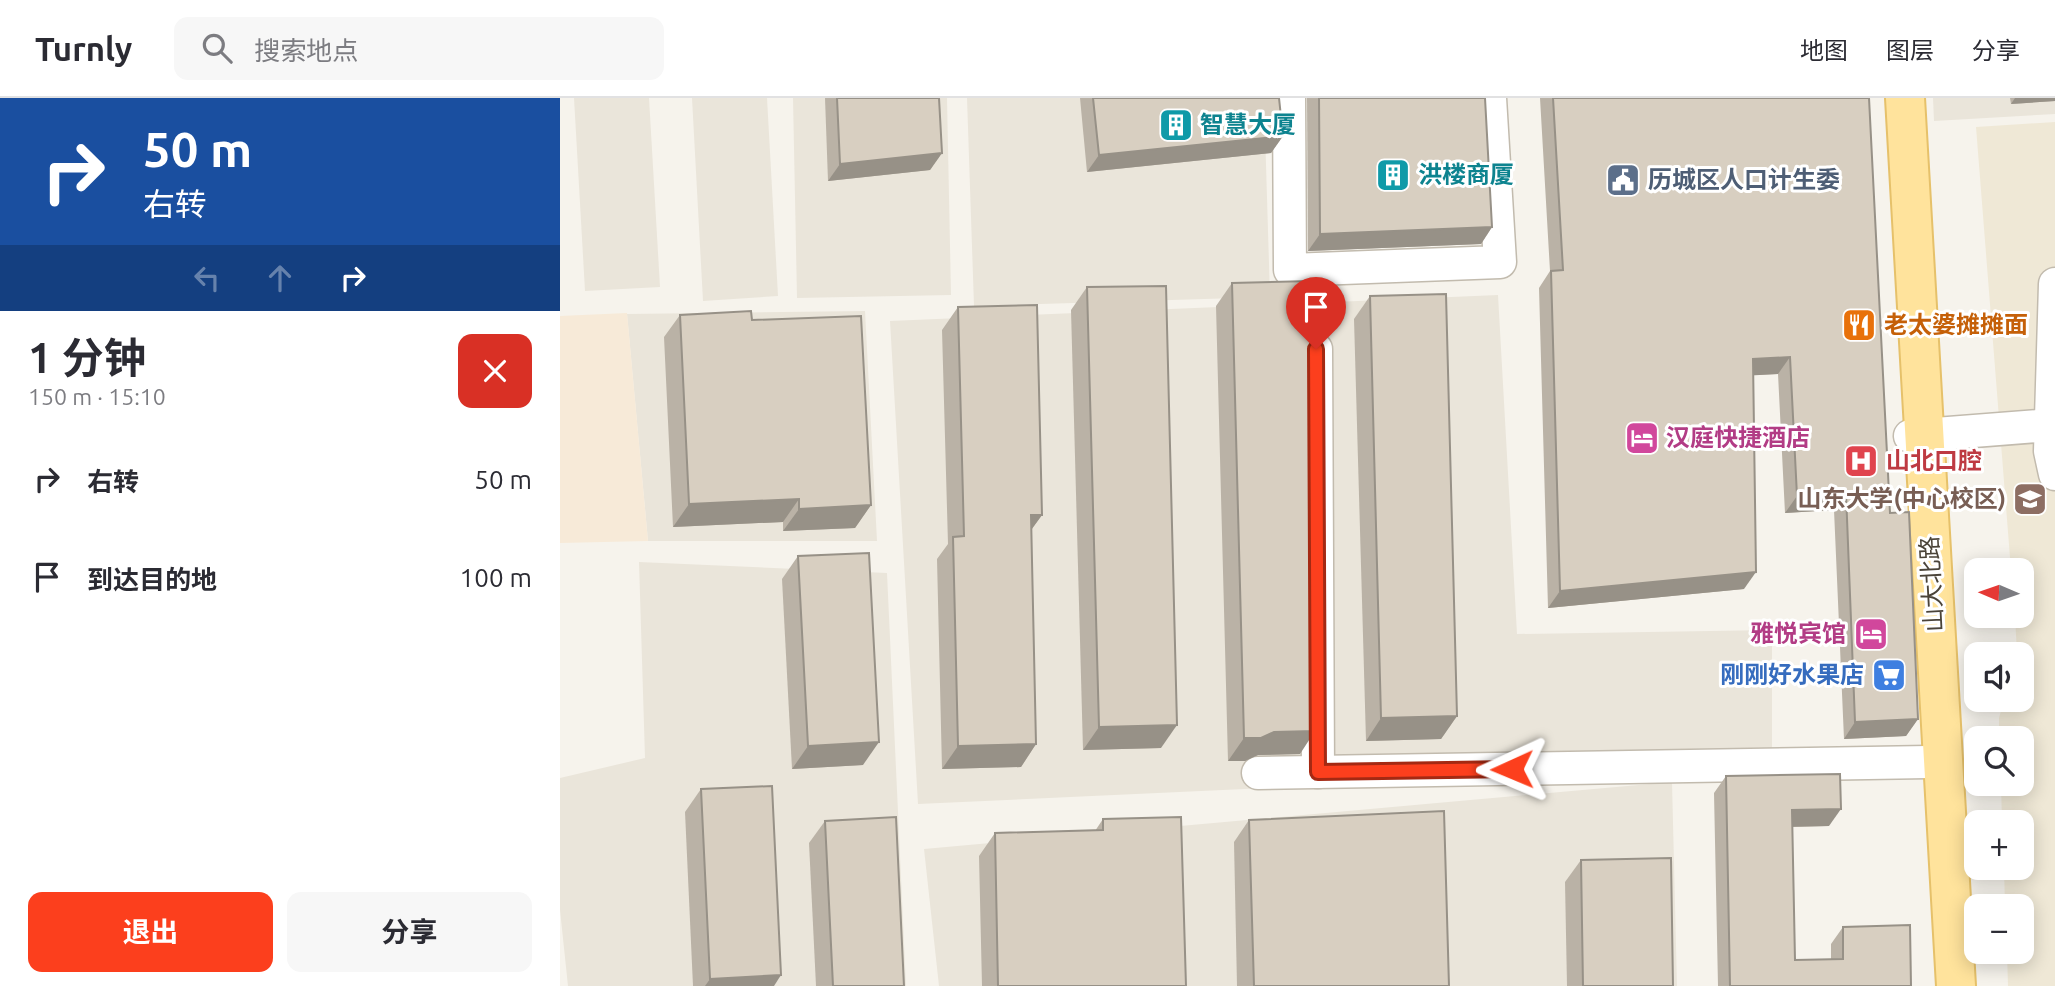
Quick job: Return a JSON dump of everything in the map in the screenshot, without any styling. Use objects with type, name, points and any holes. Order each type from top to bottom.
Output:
[{"type":"main road","name":"山大北路","points":[[1890,98],[1956,986]]},
{"type":"main road","name":"山大北路","points":[[1905,98],[1928,762],[1941,986]]},
{"type":"street","points":[[1289,98],[1290,270],[1500,262],[1490,98]]},
{"type":"street","points":[[2055,284],[2050,451],[2055,474]]},
{"type":"street","points":[[1316,349],[1318,772]]},
{"type":"street","points":[[1916,435],[2051,425]]},
{"type":"street","points":[[1258,773],[1928,762]]},
{"type":"shaded area","points":[[574,98],[649,98],[660,287],[585,291]]},
{"type":"shaded area","points":[[692,98],[767,98],[778,296],[703,301]]},
{"type":"shaded area","points":[[793,98],[947,98],[951,295],[797,298]]},
{"type":"shaded area","points":[[967,98],[1264,98],[1270,297],[974,306]]},
{"type":"shaded area","points":[[1933,98],[2055,98],[2055,114],[1934,121]]},
{"type":"shaded area","name":"山东大学(中心校区)","points":[[2055,122],[2055,986],[2008,986],[2007,964],[2034,964],[2034,894],[2005,894],[2004,880],[2034,880],[2034,810],[2002,810],[2001,796],[2034,796],[2034,726],[1999,726],[1999,718],[2001,712],[2034,712],[2034,642],[2016,642],[2016,628],[2034,628],[2034,558],[2010,558],[1976,127]]},
{"type":"shaded area","points":[[1498,295],[1517,634],[1772,630],[1772,765],[918,804],[890,321]]},
{"type":"shaded area","points":[[865,311],[877,541],[648,541],[627,314]]},
{"type":"shaded area","points":[[627,313],[648,541],[560,543],[560,316]]},
{"type":"shaded area","points":[[639,562],[887,573],[906,986],[568,986],[560,910],[560,778],[645,758]]},
{"type":"shaded area","points":[[1672,782],[1677,986],[939,986],[924,849]]},
{"type":"building","points":[[837,98],[939,98],[942,153],[840,164]]},
{"type":"building","name":"智慧大厦","points":[[1093,98],[1279,98],[1283,136],[1099,155]]},
{"type":"building","name":"洪楼商厦","points":[[1319,98],[1485,98],[1492,227],[1320,234]]},
{"type":"building","points":[[1553,98],[1869,98],[1890,513],[1909,512],[1918,719],[1855,722],[1846,493],[1797,496],[1790,357],[1753,359],[1756,572],[1560,591],[1551,271],[1563,270]]},
{"type":"building","points":[[1311,281],[1315,731],[1274,732],[1261,738],[1244,738],[1232,283]]},
{"type":"building","points":[[1166,286],[1177,725],[1099,727],[1087,287]]},
{"type":"building","points":[[1446,294],[1457,716],[1381,718],[1370,296]]},
{"type":"building","points":[[1037,305],[1042,515],[1031,515],[1036,744],[958,746],[953,537],[964,536],[958,307]]},
{"type":"building","points":[[751,311],[752,320],[861,316],[871,505],[799,509],[799,499],[689,504],[680,315]]},
{"type":"building","points":[[869,553],[879,742],[808,746],[798,556]]},
{"type":"building","points":[[1840,774],[1841,809],[1792,810],[1795,960],[1843,959],[1843,927],[1910,925],[1911,986],[1730,986],[1726,776]]},
{"type":"building","points":[[772,786],[781,975],[710,979],[701,789]]},
{"type":"building","points":[[1444,811],[1449,986],[1254,986],[1249,820]]},
{"type":"building","points":[[896,817],[904,986],[833,986],[825,821]]},
{"type":"building","points":[[1181,817],[1186,986],[998,986],[995,833],[1103,830],[1103,819]]},
{"type":"building","points":[[1671,858],[1673,986],[1583,986],[1581,860]]},
{"type":"place","name":"智慧大厦","points":[[1176,125]]},
{"type":"place","name":"洪楼商厦","points":[[1393,175]]},
{"type":"place","name":"历城区人口计生委","points":[[1623,180]]},
{"type":"place","name":"老太婆摊摊面","points":[[1859,325]]},
{"type":"place","name":"汉庭快捷酒店","points":[[1642,438]]},
{"type":"place","name":"山北口腔","points":[[1861,461]]},
{"type":"place","name":"山东大学(中心校区)","points":[[2030,499]]},
{"type":"place","name":"雅悦宾馆","points":[[1871,634]]},
{"type":"place","name":"刚刚好水果店","points":[[1889,675]]},
{"type":"route","points":[[1316,349],[1318,772],[1512,769]]}]
